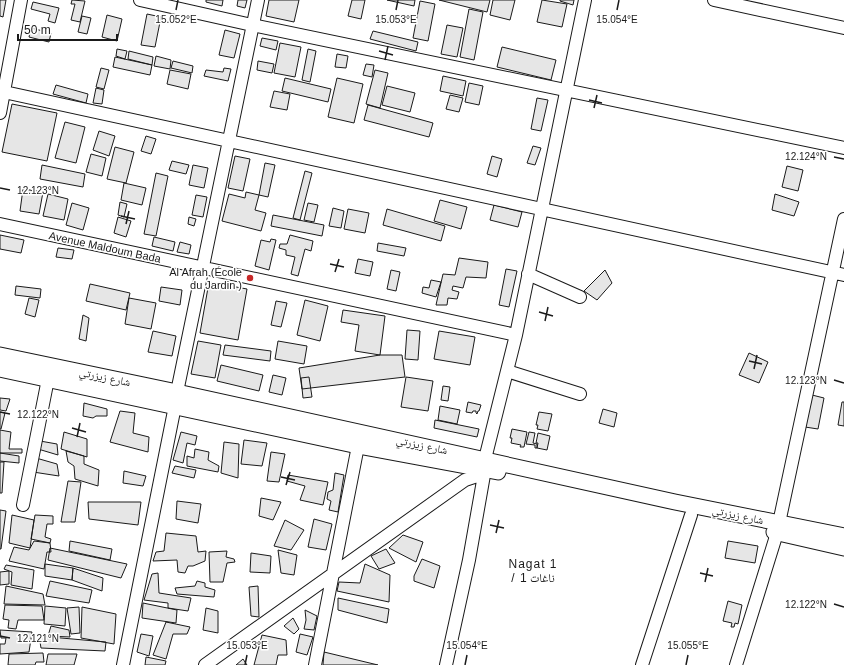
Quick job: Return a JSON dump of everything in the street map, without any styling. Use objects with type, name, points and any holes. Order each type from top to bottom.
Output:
[{"type":"street","points":[[0,113],[2,91],[21,0]]},
{"type":"street","points":[[140,0],[252,25],[844,148]]},
{"type":"street","points":[[123,665],[176,399],[206,268],[228,141],[258,0]]},
{"type":"street","points":[[446,665],[469,560],[485,468],[516,334],[585,0]]},
{"type":"street","points":[[714,0],[844,28]]},
{"type":"street","points":[[2,91],[838,274]]},
{"type":"street","points":[[736,665],[778,528],[838,274],[844,219]]},
{"type":"street","name":"Avenue Maldoum Bada","points":[[0,224],[516,334]]},
{"type":"street","points":[[528,274],[580,297]]},
{"type":"street","name":"شارع زيزرتي","points":[[0,355],[358,446],[675,502],[778,528],[844,548]]},
{"type":"street","name":"شارع زيزرتي","points":[[0,369],[48,379],[176,399],[691,515],[844,536]]},
{"type":"street","points":[[507,371],[580,394]]},
{"type":"street","points":[[23,505],[48,379]]},
{"type":"street","points":[[315,665],[358,446]]},
{"type":"street","points":[[205,665],[465,480],[477,476],[485,468]]},
{"type":"street","points":[[642,665],[691,515]]},
{"type":"building","points":[[0,0],[6,0],[3,17],[0,16]]},
{"type":"building","points":[[72,0],[85,1],[80,22],[71,20],[75,4],[71,4]]},
{"type":"building","points":[[206,0],[223,0],[222,6],[206,2]]},
{"type":"building","points":[[238,0],[247,0],[245,8],[237,6]]},
{"type":"building","points":[[269,0],[299,0],[294,22],[266,16]]},
{"type":"building","points":[[352,0],[365,0],[361,19],[348,16]]},
{"type":"building","points":[[387,0],[415,0],[414,6]]},
{"type":"building","points":[[439,0],[490,0],[487,12]]},
{"type":"building","points":[[493,0],[515,0],[510,20],[490,15]]},
{"type":"building","points":[[542,0],[567,4],[562,27],[537,22]]},
{"type":"building","points":[[560,0],[574,0],[573,5]]},
{"type":"building","points":[[420,1],[435,4],[428,41],[413,38]]},
{"type":"building","points":[[33,2],[59,8],[55,23],[48,21],[50,14],[31,9]]},
{"type":"building","points":[[469,9],[483,12],[474,60],[460,57]]},
{"type":"building","points":[[147,14],[161,17],[155,47],[141,45]]},
{"type":"building","points":[[107,15],[122,19],[117,41],[102,37]]},
{"type":"building","points":[[82,16],[91,18],[87,34],[78,32]]},
{"type":"building","points":[[447,25],[463,28],[457,57],[441,54]]},
{"type":"building","points":[[31,28],[51,33],[49,42],[29,37]]},
{"type":"building","points":[[225,30],[240,34],[234,58],[219,55]]},
{"type":"building","points":[[373,31],[418,42],[416,51],[370,39]]},
{"type":"building","points":[[262,38],[278,41],[276,50],[260,46]]},
{"type":"building","points":[[280,43],[301,47],[295,77],[274,73]]},
{"type":"building","points":[[502,47],[556,60],[551,80],[497,67]]},
{"type":"building","points":[[117,49],[127,51],[125,59],[116,56]]},
{"type":"building","points":[[308,49],[316,51],[310,82],[302,80]]},
{"type":"building","points":[[129,51],[153,57],[152,65],[128,59]]},
{"type":"building","points":[[337,54],[348,56],[346,68],[335,67]]},
{"type":"building","points":[[156,56],[171,60],[170,69],[154,66]]},
{"type":"building","points":[[115,57],[152,65],[150,75],[113,67]]},
{"type":"building","points":[[173,61],[193,66],[192,73],[171,68]]},
{"type":"building","points":[[258,61],[274,64],[272,73],[257,70]]},
{"type":"building","points":[[366,64],[374,65],[372,77],[363,75]]},
{"type":"building","points":[[101,68],[109,70],[104,89],[96,87]]},
{"type":"building","points":[[224,68],[231,69],[228,81],[204,76],[206,70],[223,72]]},
{"type":"building","points":[[170,70],[191,74],[188,89],[167,84]]},
{"type":"building","points":[[375,70],[388,73],[380,108],[366,104]]},
{"type":"building","points":[[443,76],[466,81],[463,96],[440,91]]},
{"type":"building","points":[[285,78],[331,89],[328,102],[282,91]]},
{"type":"building","points":[[337,78],[363,84],[354,123],[328,117]]},
{"type":"building","points":[[469,83],[483,86],[479,105],[465,102]]},
{"type":"building","points":[[56,85],[88,94],[86,103],[53,94]]},
{"type":"building","points":[[387,86],[415,93],[410,112],[382,105]]},
{"type":"building","points":[[96,88],[104,90],[102,104],[93,103]]},
{"type":"building","points":[[274,91],[290,94],[287,110],[270,107]]},
{"type":"building","points":[[450,95],[463,98],[459,112],[446,109]]},
{"type":"building","points":[[537,98],[548,100],[541,131],[531,129]]},
{"type":"building","points":[[12,104],[57,113],[47,161],[2,152]]},
{"type":"building","points":[[368,105],[433,123],[429,137],[364,120]]},
{"type":"building","points":[[65,122],[85,127],[76,163],[55,158]]},
{"type":"building","points":[[99,131],[115,136],[109,156],[93,150]]},
{"type":"building","points":[[146,136],[156,139],[151,154],[141,151]]},
{"type":"building","points":[[533,146],[541,148],[535,165],[527,163]]},
{"type":"building","points":[[115,147],[134,152],[126,183],[107,179]]},
{"type":"building","points":[[91,154],[106,158],[102,176],[86,172]]},
{"type":"building","points":[[235,156],[250,159],[243,191],[228,188]]},
{"type":"building","points":[[492,156],[502,159],[497,177],[487,174]]},
{"type":"building","points":[[172,161],[189,165],[186,174],[169,170]]},
{"type":"building","points":[[265,163],[275,165],[268,197],[259,195]]},
{"type":"building","points":[[42,165],[85,174],[83,187],[40,179]]},
{"type":"building","points":[[193,165],[208,168],[204,188],[189,185]]},
{"type":"building","points":[[787,166],[803,170],[798,191],[782,187]]},
{"type":"building","points":[[305,171],[312,173],[300,220],[293,218]]},
{"type":"building","points":[[156,173],[168,176],[156,236],[144,234]]},
{"type":"building","points":[[124,183],[146,188],[142,205],[121,200]]},
{"type":"building","points":[[23,189],[43,192],[39,214],[20,211]]},
{"type":"building","points":[[246,192],[259,195],[255,210],[266,213],[261,231],[222,221],[229,194],[245,198]]},
{"type":"building","points":[[48,194],[68,199],[64,220],[43,216]]},
{"type":"building","points":[[775,194],[799,202],[794,216],[772,210]]},
{"type":"building","points":[[196,195],[207,197],[203,217],[192,215]]},
{"type":"building","points":[[440,200],[467,207],[461,229],[434,221]]},
{"type":"building","points":[[120,202],[127,204],[124,217],[118,215]]},
{"type":"building","points":[[72,203],[89,208],[83,230],[66,225]]},
{"type":"building","points":[[308,203],[318,205],[314,222],[304,220]]},
{"type":"building","points":[[494,205],[522,212],[518,227],[490,220]]},
{"type":"building","points":[[333,208],[344,211],[341,228],[329,226]]},
{"type":"building","points":[[348,209],[369,213],[365,233],[344,229]]},
{"type":"building","points":[[387,209],[445,226],[441,241],[383,225]]},
{"type":"building","points":[[273,215],[324,225],[322,236],[271,226]]},
{"type":"building","points":[[118,217],[131,221],[126,237],[114,233]]},
{"type":"building","points":[[189,217],[196,219],[194,226],[188,224]]},
{"type":"building","points":[[0,235],[24,240],[21,253],[0,249]]},
{"type":"building","points":[[290,235],[313,241],[311,251],[305,249],[298,276],[291,274],[295,257],[286,255],[286,250],[279,248],[280,244],[287,244]]},
{"type":"building","points":[[154,237],[175,242],[173,251],[152,246]]},
{"type":"building","points":[[271,239],[276,240],[269,270],[255,266],[261,240],[270,242]]},
{"type":"building","points":[[180,242],[191,245],[189,254],[177,252]]},
{"type":"building","points":[[378,243],[406,248],[404,256],[377,251]]},
{"type":"building","points":[[58,248],[74,250],[72,259],[56,257]]},
{"type":"building","points":[[459,258],[488,262],[486,278],[466,277],[463,288],[453,286],[452,290],[459,292],[457,299],[448,298],[447,305],[436,305],[443,274],[455,275]]},
{"type":"building","points":[[358,259],[373,262],[370,276],[355,273]]},
{"type":"building","points":[[506,269],[517,271],[509,307],[499,305]]},
{"type":"building","points":[[391,270],[400,272],[396,291],[387,289]]},
{"type":"building","points":[[605,270],[612,283],[597,300],[584,291]]},
{"type":"building","points":[[431,280],[441,282],[436,297],[422,293],[423,287],[429,288]]},
{"type":"building","points":[[209,282],[247,289],[238,340],[200,333]]},
{"type":"building","points":[[90,284],[130,293],[126,310],[86,301]]},
{"type":"building","points":[[16,286],[41,289],[40,298],[15,295]]},
{"type":"building","points":[[161,287],[182,290],[180,305],[159,301]]},
{"type":"building","points":[[29,298],[39,300],[35,317],[25,314]]},
{"type":"building","points":[[129,298],[156,303],[151,329],[125,324]]},
{"type":"building","points":[[305,300],[328,306],[320,341],[297,335]]},
{"type":"building","points":[[276,301],[287,303],[281,327],[271,325]]},
{"type":"building","points":[[343,310],[385,316],[380,355],[355,351],[359,325],[341,322]]},
{"type":"building","points":[[83,315],[89,318],[86,341],[79,339]]},
{"type":"building","points":[[407,330],[420,331],[418,360],[405,359]]},
{"type":"building","points":[[153,331],[176,336],[172,356],[148,352]]},
{"type":"building","points":[[439,331],[475,337],[470,365],[434,359]]},
{"type":"building","points":[[198,341],[221,345],[215,378],[191,374]]},
{"type":"building","points":[[278,341],[307,346],[304,364],[275,359]]},
{"type":"building","points":[[225,345],[271,351],[270,361],[223,355]]},
{"type":"building","points":[[749,353],[768,362],[759,383],[739,375]]},
{"type":"building","points":[[380,355],[402,355],[405,377],[302,389],[299,368]]},
{"type":"building","points":[[221,365],[263,375],[259,391],[217,381]]},
{"type":"building","points":[[273,375],[286,378],[282,395],[269,392]]},
{"type":"building","points":[[309,377],[312,397],[303,398],[301,378]]},
{"type":"building","points":[[406,377],[433,381],[428,411],[401,407]]},
{"type":"building","points":[[443,386],[450,387],[448,401],[441,400]]},
{"type":"building","points":[[812,395],[824,398],[818,429],[805,427]]},
{"type":"building","points":[[0,398],[10,399],[6,411],[0,410]]},
{"type":"building","points":[[468,402],[481,405],[477,414],[476,411],[473,411],[472,413],[466,412]]},
{"type":"building","points":[[842,402],[844,402],[844,426],[838,425]]},
{"type":"building","points":[[84,403],[107,409],[107,416],[96,416],[93,418],[83,416]]},
{"type":"building","points":[[440,406],[460,410],[457,424],[438,420]]},
{"type":"building","points":[[603,409],[617,413],[614,427],[599,423]]},
{"type":"building","points":[[120,411],[135,413],[133,433],[149,437],[148,452],[110,442]]},
{"type":"building","points":[[0,412],[5,413],[1,429],[0,429]]},
{"type":"building","points":[[539,412],[552,414],[548,431],[537,429],[538,425],[536,425]]},
{"type":"building","points":[[435,420],[479,429],[477,437],[434,428]]},
{"type":"building","points":[[512,429],[527,432],[524,447],[511,443],[512,438],[510,438]]},
{"type":"building","points":[[0,430],[11,432],[9,449],[22,449],[22,453],[0,453]]},
{"type":"building","points":[[64,432],[87,439],[87,457],[61,449]]},
{"type":"building","points":[[181,432],[197,436],[195,445],[187,443],[183,463],[173,460]]},
{"type":"building","points":[[529,432],[535,433],[533,443],[537,444],[537,448],[535,448],[535,445],[526,444]]},
{"type":"building","points":[[538,433],[550,436],[547,450],[537,448],[538,443],[536,443]]},
{"type":"building","points":[[244,440],[267,443],[262,466],[241,464]]},
{"type":"building","points":[[40,441],[57,444],[58,455],[38,449]]},
{"type":"building","points":[[224,442],[239,444],[238,478],[221,473]]},
{"type":"building","points":[[195,449],[209,452],[208,460],[219,466],[218,472],[187,466],[187,456],[194,458]]},
{"type":"building","points":[[66,451],[84,456],[84,464],[99,470],[98,486],[75,479],[74,466],[68,462]]},
{"type":"building","points":[[271,452],[285,454],[279,482],[267,481]]},
{"type":"building","points":[[0,453],[19,456],[19,463],[0,461]]},
{"type":"building","points":[[36,458],[57,464],[59,476],[33,472]]},
{"type":"building","points":[[0,462],[4,462],[2,493],[0,493]]},
{"type":"building","points":[[175,466],[196,470],[194,478],[172,473]]},
{"type":"building","points":[[124,471],[146,476],[143,486],[123,483]]},
{"type":"building","points":[[335,473],[344,475],[338,512],[329,510],[331,501],[327,499],[328,492],[333,490]]},
{"type":"building","points":[[288,475],[328,482],[323,505],[300,500],[305,486],[287,481]]},
{"type":"building","points":[[68,481],[81,482],[75,522],[61,522]]},
{"type":"building","points":[[261,498],[281,502],[273,520],[259,516]]},
{"type":"building","points":[[177,501],[201,504],[198,523],[176,519]]},
{"type":"building","points":[[88,502],[141,502],[138,525],[89,519]]},
{"type":"building","points":[[0,510],[6,511],[1,549],[0,549]]},
{"type":"building","points":[[12,515],[34,520],[30,548],[9,543]]},
{"type":"building","points":[[35,515],[53,516],[53,524],[47,524],[45,537],[51,539],[50,543],[31,539]]},
{"type":"building","points":[[314,519],[332,524],[326,550],[308,547]]},
{"type":"building","points":[[285,520],[304,530],[291,550],[274,546]]},
{"type":"building","points":[[166,533],[196,536],[198,552],[206,551],[205,561],[193,566],[188,566],[185,573],[178,572],[177,560],[153,561],[156,552],[164,551]]},
{"type":"building","points":[[403,535],[423,542],[416,562],[389,548]]},
{"type":"building","points":[[34,541],[50,543],[51,552],[47,552],[44,569],[9,561],[14,547],[29,550]]},
{"type":"building","points":[[70,541],[112,549],[110,560],[69,551]]},
{"type":"building","points":[[728,541],[758,546],[755,563],[725,558]]},
{"type":"building","points":[[50,548],[127,564],[121,578],[48,560]]},
{"type":"building","points":[[386,549],[395,563],[379,569],[371,556]]},
{"type":"building","points":[[278,550],[297,555],[294,575],[281,573]]},
{"type":"building","points":[[227,551],[226,557],[234,559],[235,562],[227,563],[223,582],[210,582],[209,552]]},
{"type":"building","points":[[251,553],[271,556],[270,573],[250,572]]},
{"type":"building","points":[[422,559],[440,566],[434,588],[414,581],[414,576]]},
{"type":"building","points":[[45,564],[73,568],[72,580],[45,576]]},
{"type":"building","points":[[365,564],[390,575],[389,602],[337,591],[339,582],[360,583]]},
{"type":"building","points":[[6,565],[34,570],[32,589],[11,585],[12,572],[4,569]]},
{"type":"building","points":[[73,568],[103,578],[102,591],[72,580]]},
{"type":"building","points":[[9,571],[9,584],[0,585],[0,572]]},
{"type":"building","points":[[158,573],[159,593],[191,598],[188,611],[168,608],[168,603],[144,600],[152,574]]},
{"type":"building","points":[[50,581],[92,590],[89,603],[46,596]]},
{"type":"building","points":[[197,581],[205,583],[205,587],[215,590],[214,597],[177,594],[175,588],[195,586]]},
{"type":"building","points":[[6,586],[43,594],[45,605],[4,604]]},
{"type":"building","points":[[258,586],[259,617],[251,616],[249,587]]},
{"type":"building","points":[[338,598],[389,609],[387,623],[338,610]]},
{"type":"building","points":[[728,601],[742,605],[738,624],[735,623],[734,627],[731,627],[732,623],[723,621]]},
{"type":"building","points":[[143,603],[177,610],[176,623],[142,618]]},
{"type":"building","points":[[5,605],[42,606],[44,620],[18,620],[16,629],[8,628],[9,620],[3,619]]},
{"type":"building","points":[[45,606],[66,608],[65,626],[44,624]]},
{"type":"building","points":[[79,607],[80,633],[71,634],[67,608]]},
{"type":"building","points":[[82,607],[116,614],[114,644],[81,638]]},
{"type":"building","points":[[206,608],[218,611],[218,633],[203,630]]},
{"type":"building","points":[[305,610],[317,616],[314,630],[304,629],[306,620]]},
{"type":"building","points":[[293,618],[299,629],[294,634],[284,626]]},
{"type":"building","points":[[166,622],[190,627],[187,634],[173,634],[166,659],[153,655]]},
{"type":"building","points":[[51,626],[69,630],[70,637],[48,636]]},
{"type":"building","points":[[0,630],[32,632],[29,652],[0,654],[0,644],[5,644],[6,638],[1,638]]},
{"type":"building","points":[[141,634],[153,636],[149,656],[137,652]]},
{"type":"building","points":[[300,634],[313,637],[307,655],[296,652]]},
{"type":"building","points":[[262,635],[286,640],[287,655],[278,655],[276,665],[254,665]]},
{"type":"building","points":[[39,636],[106,642],[105,651],[41,648]]},
{"type":"building","points":[[324,652],[378,665],[323,665]]},
{"type":"building","points":[[43,653],[44,662],[36,662],[35,665],[8,665],[9,654]]},
{"type":"building","points":[[48,654],[77,654],[74,665],[46,665]]},
{"type":"building","points":[[146,657],[166,661],[165,665],[145,665]]},
{"type":"building","points":[[243,659],[247,665],[236,665]]},
{"type":"place","name":"Al Afrah (École du Jardin )","points":[[250,278]]},
{"type":"district","name":"Nagat 1 / ناغات 1","points":[[533,571]]}]
